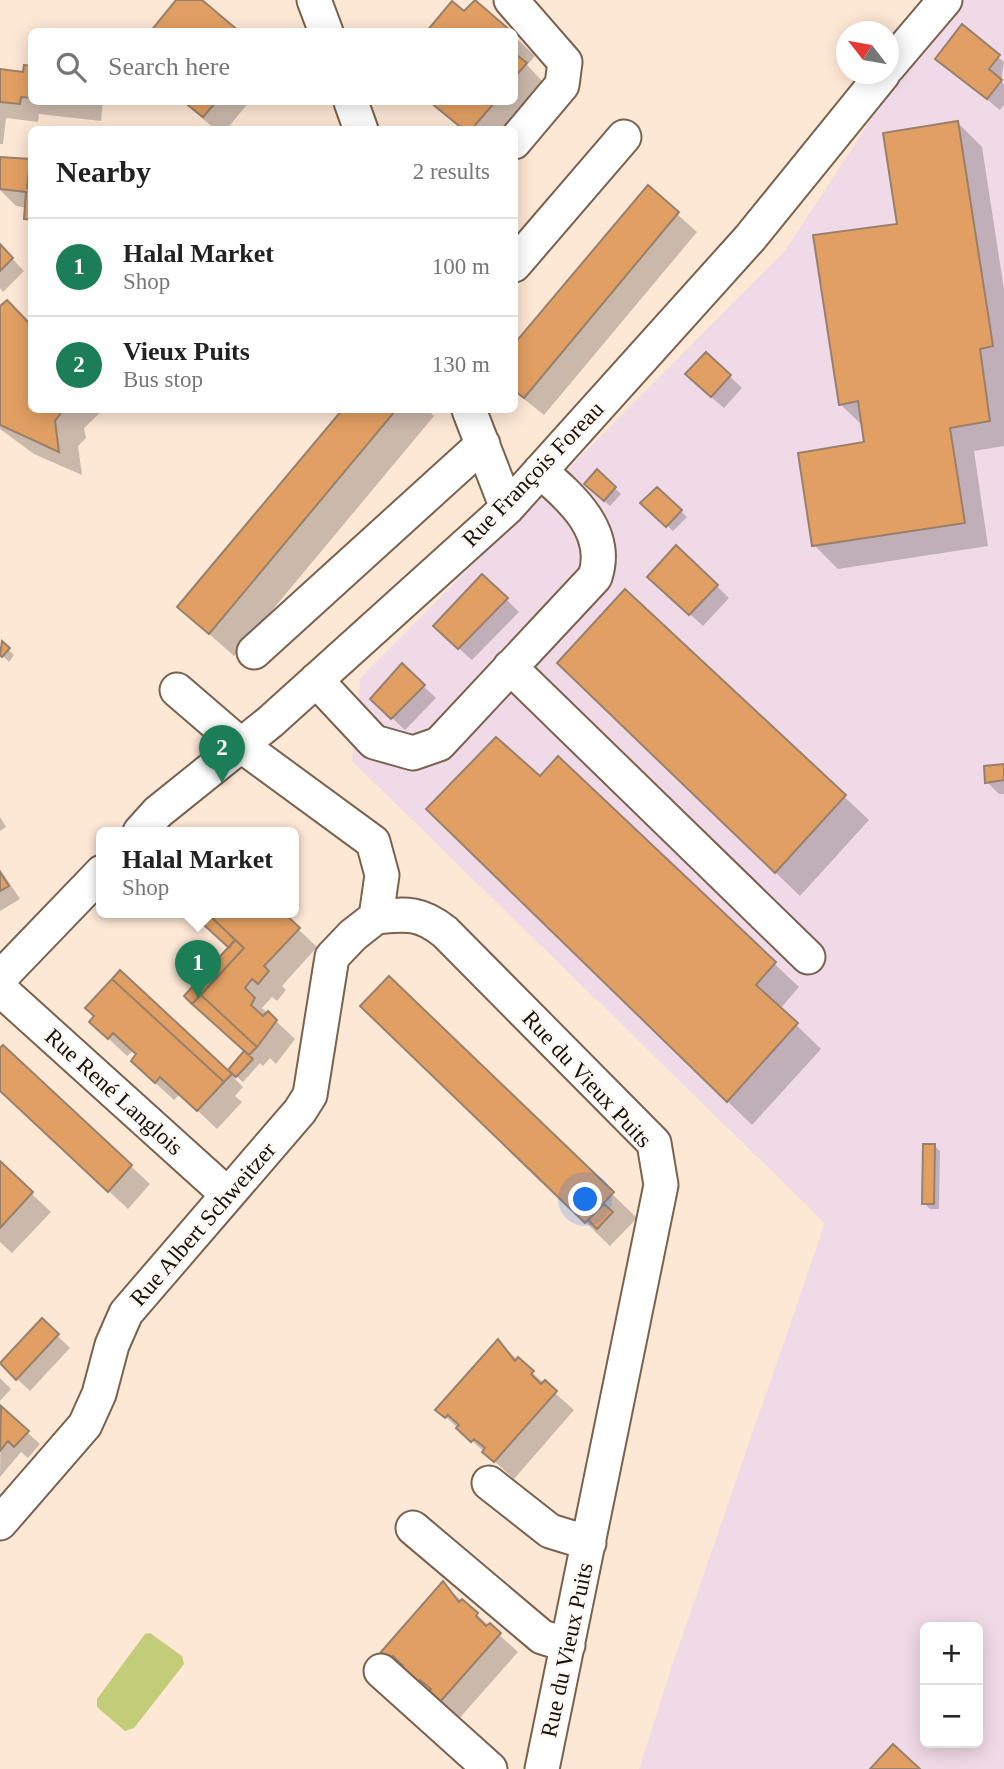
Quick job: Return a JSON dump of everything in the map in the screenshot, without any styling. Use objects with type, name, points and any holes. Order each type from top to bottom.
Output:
[{"type":"street","points":[[314,0],[324,28]]},
{"type":"street","points":[[511,0],[565,62],[562,85],[518,137]]},
{"type":"street","points":[[899,54],[945,0]]},
{"type":"street","name":"Rue François Foreau","points":[[144,827],[158,812],[242,746],[508,508],[750,238],[875,84]]},
{"type":"street","points":[[352,105],[360,126]]},
{"type":"street","points":[[518,260],[624,137]]},
{"type":"street","points":[[470,413],[508,508]]},
{"type":"street","points":[[254,652],[483,444]]},
{"type":"street","points":[[316,680],[374,742],[413,753],[439,744],[595,577],[601,560],[597,538],[574,500],[540,471]]},
{"type":"street","points":[[510,667],[808,957]]},
{"type":"street","points":[[177,690],[242,746],[373,842],[382,875],[376,917]]},
{"type":"street","points":[[0,978],[96,878]]},
{"type":"street","name":"Rue du Vieux Puits","points":[[376,917],[408,914],[428,919],[436,925],[654,1143],[661,1185],[542,1769]]},
{"type":"street","name":"Rue Albert Schweitzer","points":[[0,1523],[85,1425],[99,1394],[112,1345],[126,1313],[300,1111],[310,1095],[332,957],[353,935],[376,917]]},
{"type":"street","name":"Rue René Langlois","points":[[0,989],[227,1194]]},
{"type":"street","points":[[489,1483],[550,1531],[589,1543]]},
{"type":"street","points":[[413,1528],[542,1637],[568,1645]]},
{"type":"street","points":[[381,1671],[491,1769]]},
{"type":"shaded area","points":[[949,0],[1004,0],[1004,1769],[639,1769],[825,1223],[352,761],[360,678],[785,251],[894,84],[899,84],[899,77]]},
{"type":"green space","points":[[150,1633],[182,1656],[184,1664],[134,1728],[125,1731],[97,1707],[97,1699],[145,1634]]},
{"type":"building","points":[[176,0],[202,0],[235,28],[153,28]]},
{"type":"building","points":[[475,0],[507,28],[429,28],[452,1],[464,11]]},
{"type":"building","points":[[962,24],[1000,55],[989,69],[1002,80],[987,99],[935,59]]},
{"type":"building","points":[[518,56],[527,63],[518,73]]},
{"type":"building","points":[[24,65],[28,66],[28,98],[21,97],[20,104],[0,102],[0,69],[23,72]]},
{"type":"building","points":[[188,105],[213,105],[203,117]]},
{"type":"building","points":[[434,105],[492,105],[474,126],[459,126]]},
{"type":"building","points":[[958,121],[993,346],[980,349],[990,421],[950,428],[965,523],[812,546],[798,453],[864,442],[858,401],[839,405],[813,235],[897,224],[883,133]]},
{"type":"building","points":[[0,157],[28,159],[28,220],[24,219],[26,192],[0,189]]},
{"type":"building","points":[[648,185],[679,212],[524,398],[518,393],[518,339]]},
{"type":"building","points":[[0,244],[13,258],[0,271]]},
{"type":"building","points":[[7,300],[28,322],[28,413],[61,413],[55,421],[59,452],[0,425],[0,306]]},
{"type":"building","points":[[706,352],[731,375],[711,397],[685,374]]},
{"type":"building","points":[[339,413],[393,413],[209,634],[177,607]]},
{"type":"building","points":[[597,469],[616,487],[604,501],[584,484]]},
{"type":"building","points":[[657,487],[682,510],[666,527],[640,503]]},
{"type":"building","points":[[676,545],[718,585],[689,615],[647,577]]},
{"type":"building","points":[[482,574],[508,598],[458,649],[433,626]]},
{"type":"building","points":[[625,589],[846,795],[775,873],[557,663]]},
{"type":"building","points":[[2,641],[10,648],[2,657],[0,655]]},
{"type":"building","points":[[402,663],[425,685],[391,719],[370,699]]},
{"type":"building","points":[[496,737],[540,776],[558,756],[776,962],[756,985],[798,1023],[727,1102],[426,809]]},
{"type":"building","points":[[1004,764],[1004,780],[985,783],[984,766]]},
{"type":"building","points":[[0,872],[9,886],[0,891]]},
{"type":"building","points":[[196,918],[212,918],[235,940],[229,948]]},
{"type":"building","points":[[212,918],[289,918],[300,928],[264,966],[269,971],[258,984],[252,979],[245,988],[255,998],[251,1005],[263,1016],[268,1011],[277,1020],[257,1047],[201,995],[244,948]]},
{"type":"building","points":[[235,940],[244,948],[192,1004],[184,996]]},
{"type":"building","points":[[120,970],[232,1074],[224,1082],[112,979]]},
{"type":"building","points":[[389,976],[614,1192],[585,1223],[360,1006]]},
{"type":"building","points":[[112,979],[224,1082],[197,1111],[160,1077],[155,1083],[131,1061],[136,1054],[113,1033],[108,1039],[89,1022],[94,1016],[85,1008]]},
{"type":"building","points":[[201,995],[257,1047],[249,1055],[192,1004]]},
{"type":"building","points":[[3,1045],[132,1165],[108,1192],[0,1091],[0,1048]]},
{"type":"building","points":[[244,1051],[253,1059],[236,1077],[228,1070]]},
{"type":"building","points":[[923,1144],[935,1144],[934,1204],[922,1204]]},
{"type":"building","points":[[0,1161],[33,1192],[0,1228]]},
{"type":"building","points":[[604,1204],[613,1212],[597,1229],[588,1220]]},
{"type":"building","points":[[42,1318],[59,1334],[16,1380],[0,1363]]},
{"type":"building","points":[[498,1339],[515,1361],[518,1357],[534,1371],[531,1374],[541,1384],[545,1380],[557,1391],[494,1462],[482,1452],[485,1448],[474,1439],[471,1442],[456,1428],[459,1425],[448,1415],[445,1418],[435,1410]]},
{"type":"building","points":[[1,1406],[29,1431],[14,1447],[8,1441],[0,1451]]},
{"type":"building","points":[[443,1581],[459,1602],[462,1599],[478,1613],[476,1616],[486,1626],[490,1623],[501,1633],[439,1703],[427,1693],[431,1689],[420,1680],[416,1683],[401,1669],[403,1666],[393,1656],[390,1660],[381,1652]]},
{"type":"building","points":[[893,1744],[920,1769],[870,1769]]},
{"type":"place","name":"Vieux Puits","points":[[222,783]]},
{"type":"place","name":"Halal Market","points":[[198,998]]}]
